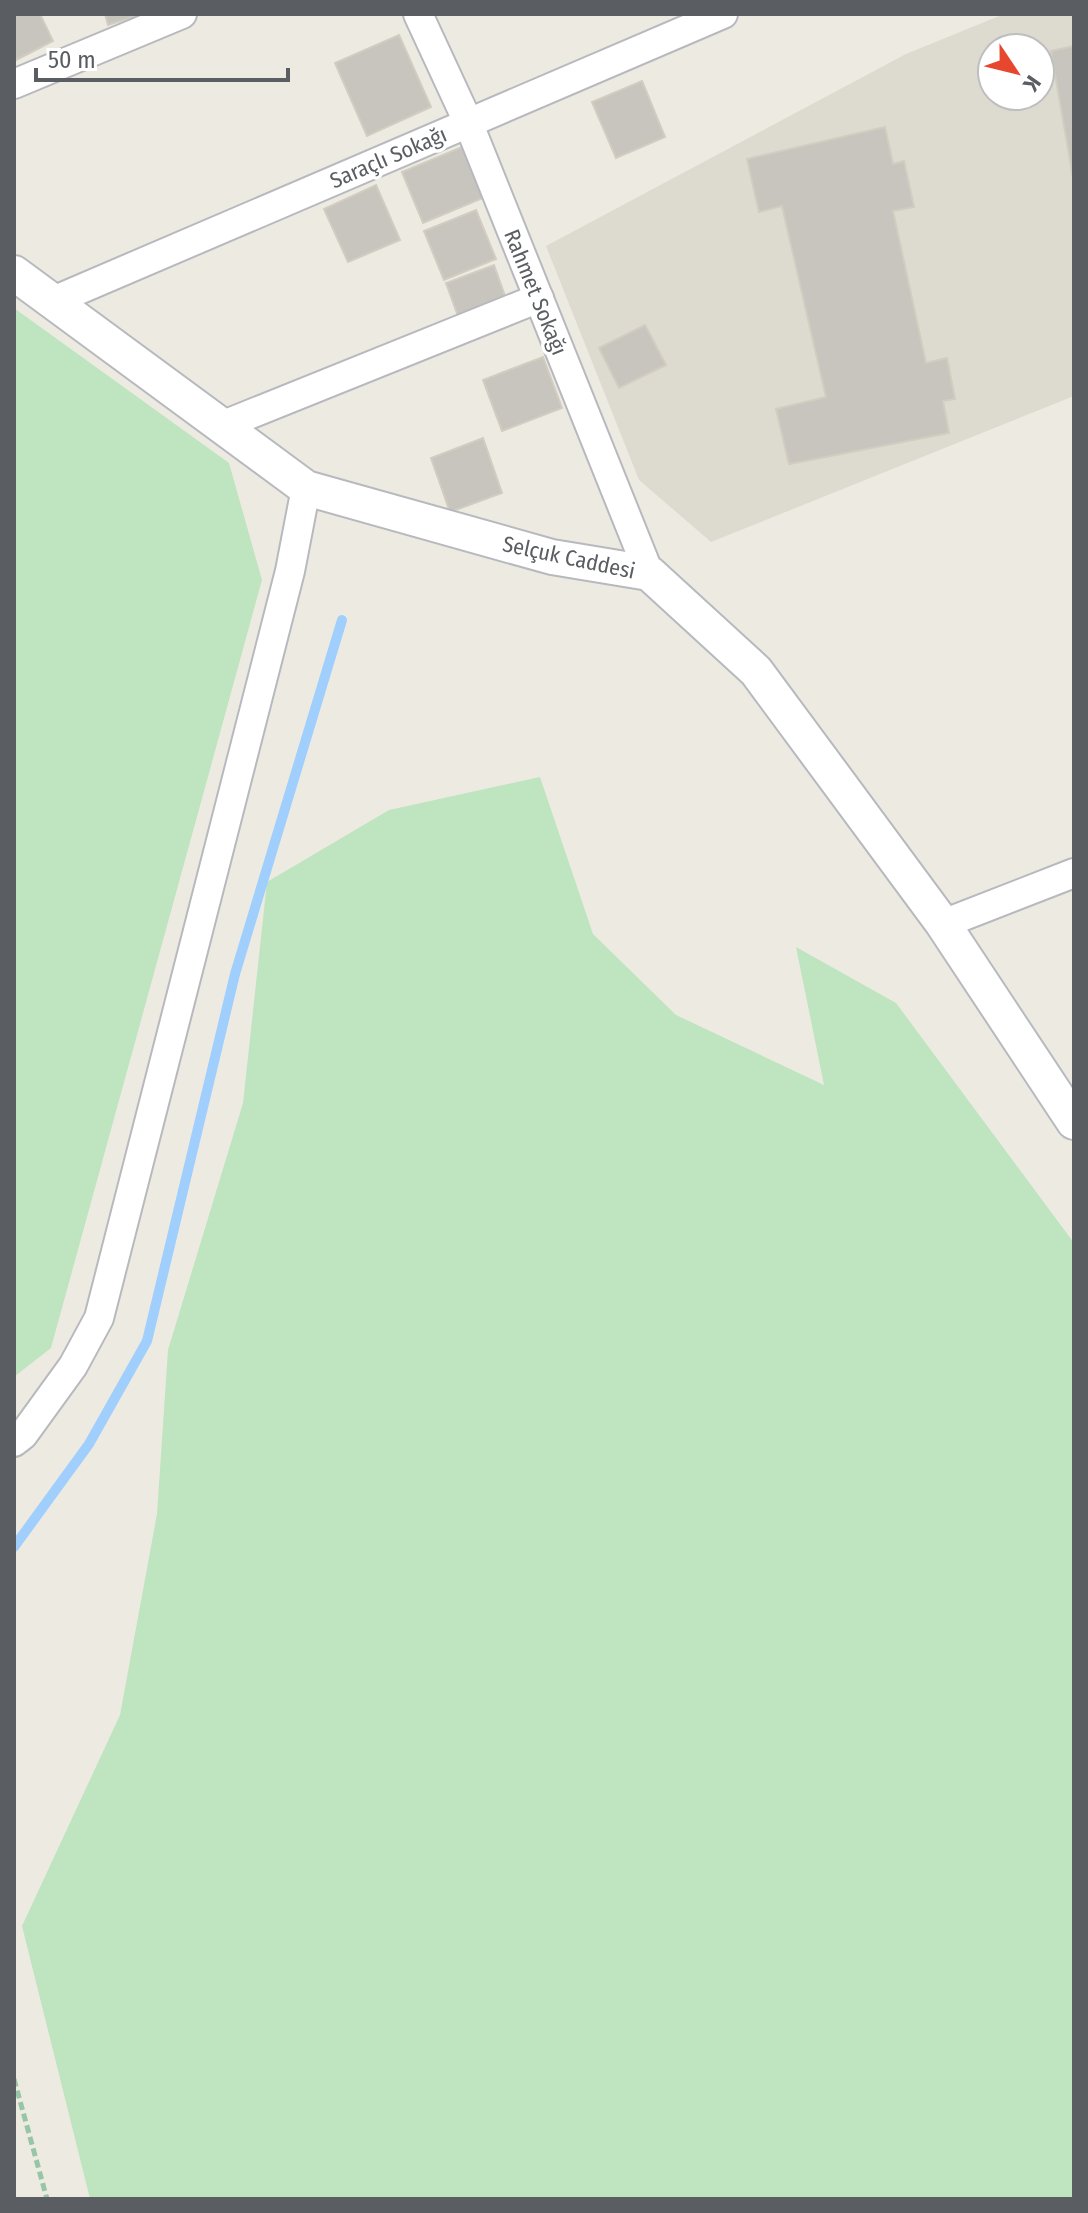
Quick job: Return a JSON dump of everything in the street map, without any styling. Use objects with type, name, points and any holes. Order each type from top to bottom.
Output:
[{"type":"street","points":[[14,84],[182,14]]},
{"type":"street","name":"Rahmet Sokağı","points":[[418,14],[468,122],[649,573]]},
{"type":"street","name":"Saraçlı Sokağı","points":[[53,301],[723,14]]},
{"type":"street","name":"Selçuk Caddesi","points":[[14,273],[306,488],[552,557],[649,573],[756,671],[943,924],[1074,1122]]},
{"type":"street","points":[[221,426],[539,298]]},
{"type":"street","points":[[14,1442],[23,1435],[73,1366],[99,1318],[290,571],[306,488]]},
{"type":"street","points":[[943,924],[1074,873]]},
{"type":"path","points":[[14,2079],[47,2199]]},
{"type":"shaded area","points":[[1004,14],[1074,14],[1074,396],[711,542],[639,480],[546,246],[906,54]]},
{"type":"green space","points":[[14,308],[229,463],[262,580],[51,1348],[14,1377]]},
{"type":"green space","points":[[540,777],[593,934],[676,1015],[824,1085],[796,947],[896,1003],[1074,1243],[1074,2199],[90,2199],[22,1926],[120,1715],[157,1514],[168,1350],[243,1103],[267,882],[389,810]]},
{"type":"building","points":[[14,14],[40,14],[53,41],[14,61]]},
{"type":"building","points":[[105,14],[142,14],[108,25]]},
{"type":"building","points":[[399,35],[431,107],[367,136],[335,63]]},
{"type":"building","points":[[1074,46],[1074,183],[1056,80],[1056,50]]},
{"type":"building","points":[[642,81],[665,137],[616,158],[592,102]]},
{"type":"building","points":[[885,127],[893,164],[904,161],[914,207],[893,211],[926,363],[947,358],[955,399],[943,401],[949,433],[789,464],[776,409],[826,397],[782,206],[759,212],[747,159]]},
{"type":"building","points":[[469,144],[490,195],[423,223],[402,172]]},
{"type":"building","points":[[376,185],[400,240],[348,262],[324,209]]},
{"type":"building","points":[[476,210],[496,259],[444,280],[424,231]]},
{"type":"building","points":[[494,265],[506,299],[458,316],[446,283]]},
{"type":"building","points":[[645,325],[666,365],[619,388],[599,348]]},
{"type":"building","points":[[543,357],[562,408],[502,431],[483,380]]},
{"type":"building","points":[[483,438],[502,493],[450,512],[431,458]]},
{"type":"waterway","points":[[14,1547],[89,1444],[147,1341],[235,974],[342,620]]}]
